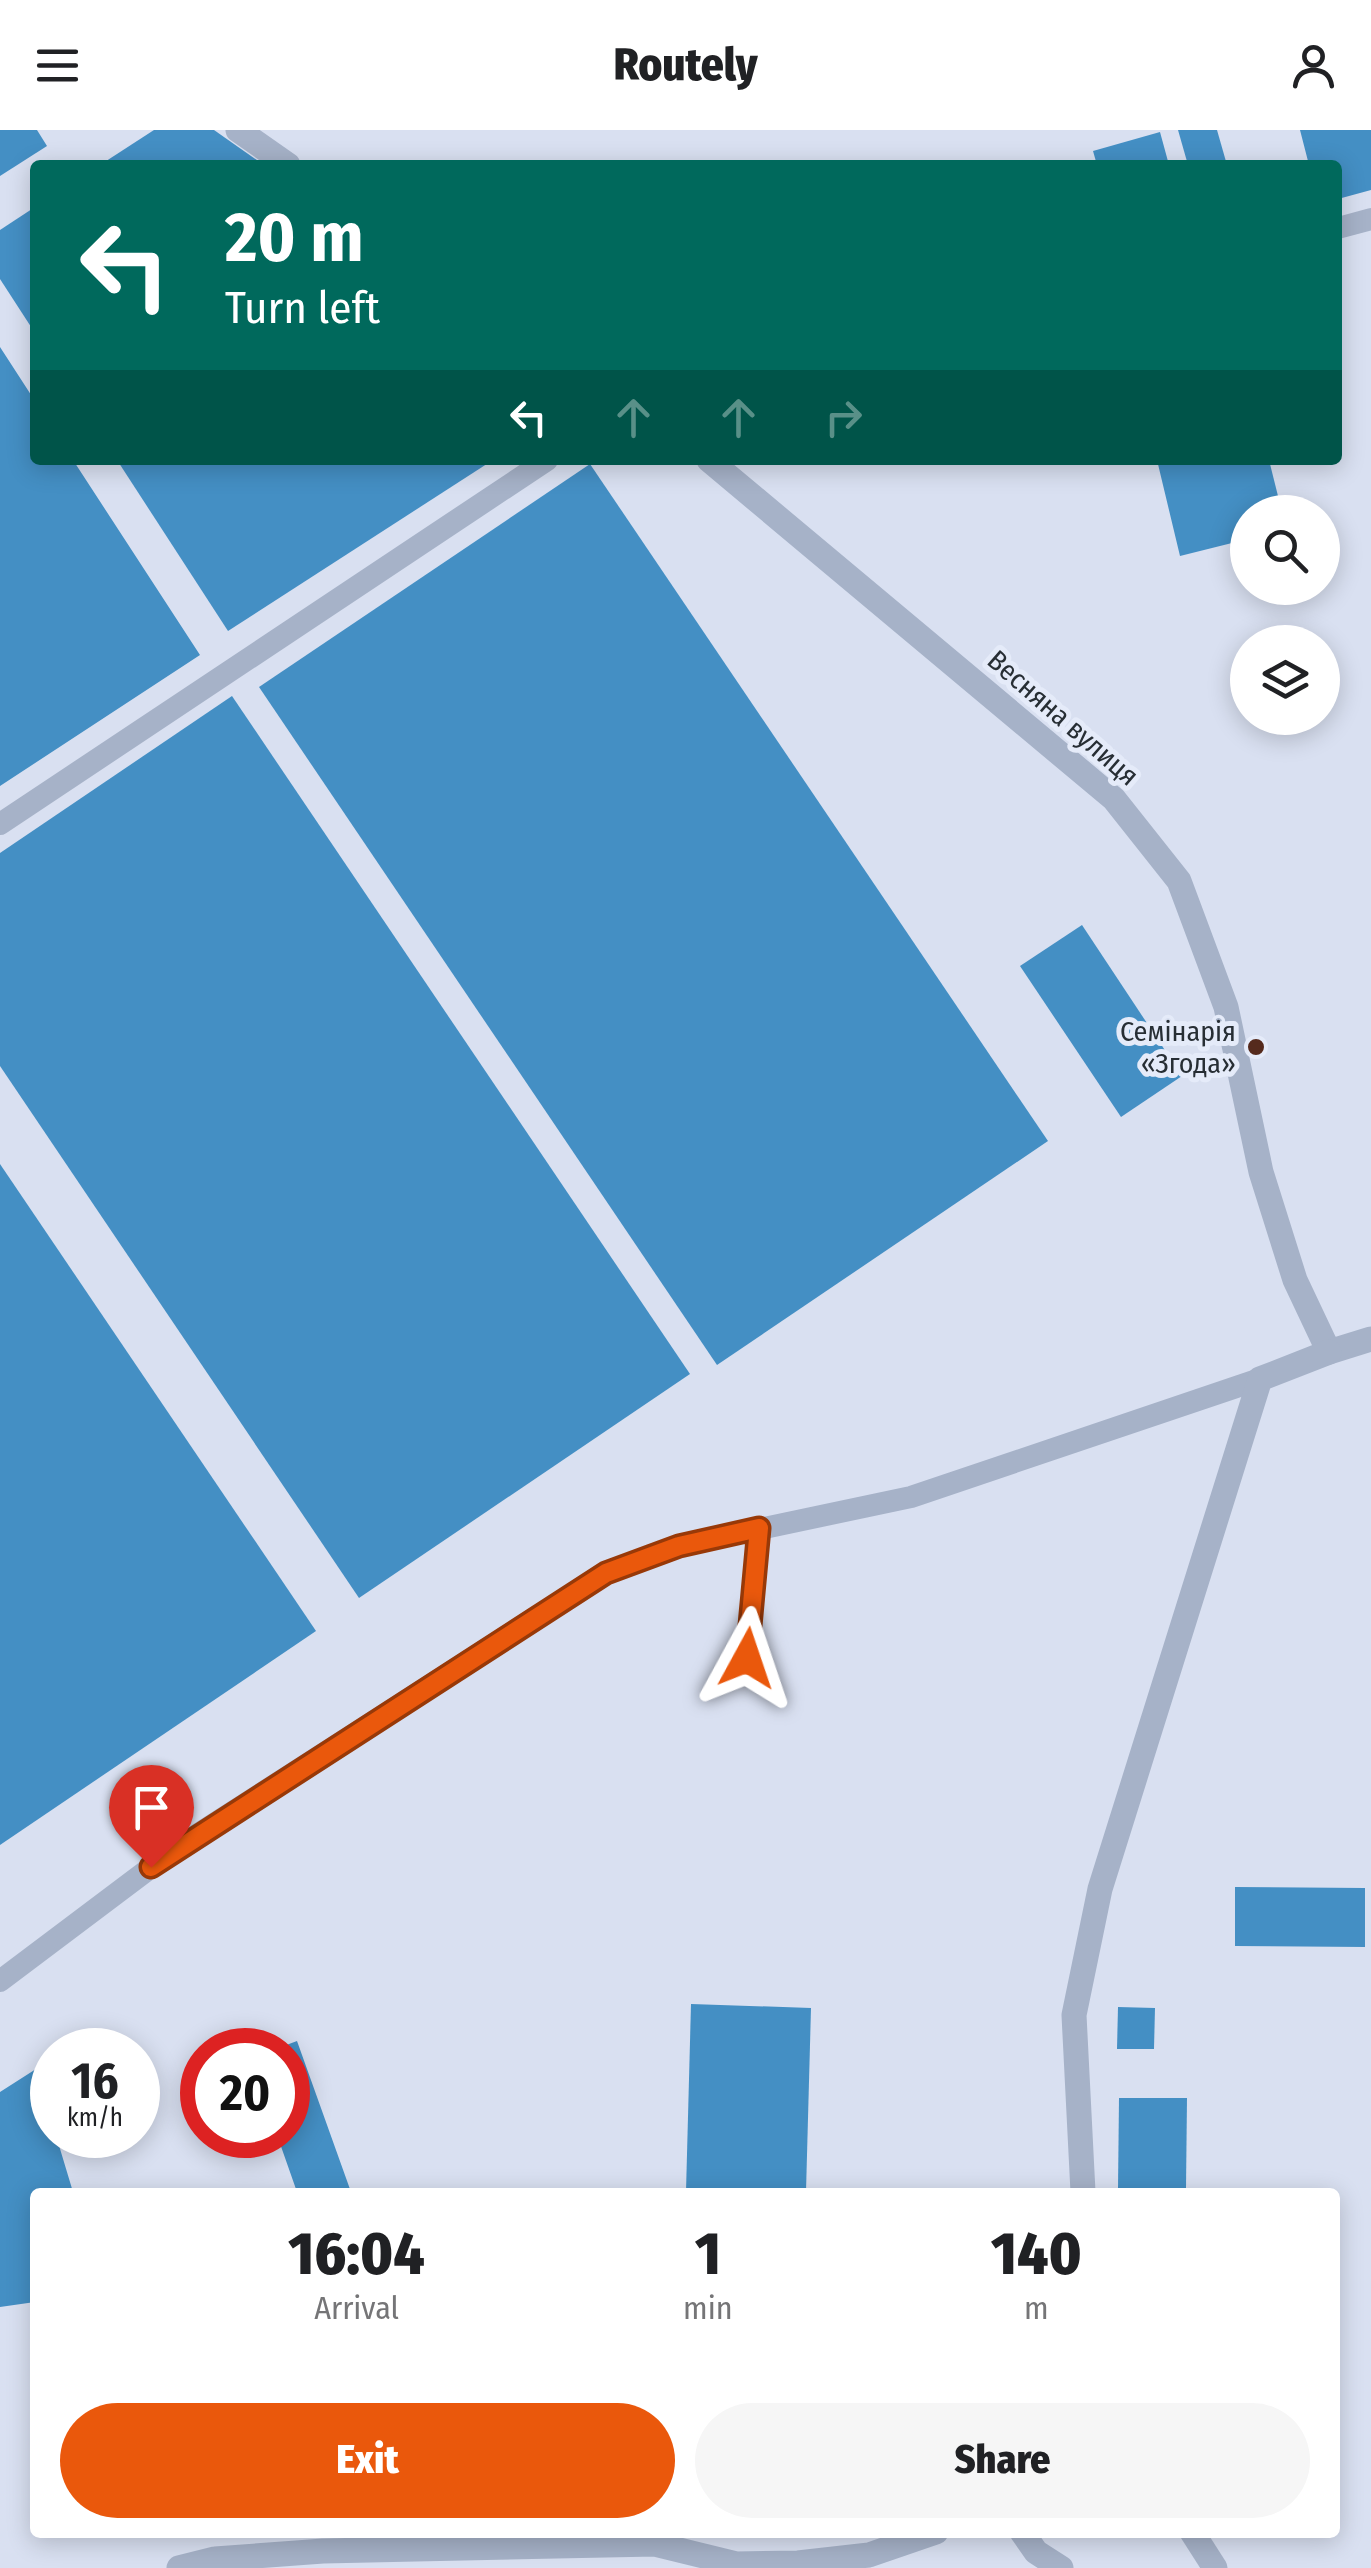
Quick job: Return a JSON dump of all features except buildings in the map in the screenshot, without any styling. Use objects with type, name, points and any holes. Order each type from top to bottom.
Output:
[{"type":"street","points":[[238,130],[281,160]]},
{"type":"street","name":"Весняна вулиця","points":[[716,465],[1114,798],[1179,881],[1226,1007],[1261,1172],[1294,1280],[1329,1352]]},
{"type":"street","points":[[1083,2188],[1074,2016],[1100,1889],[1260,1379],[1371,1338]]},
{"type":"street","points":[[178,2568],[215,2560],[323,2551],[655,2544],[736,2564],[798,2564],[869,2555],[919,2538]]},
{"type":"street","points":[[1196,2538],[1215,2568]]},
{"type":"street","points":[[1031,2551],[1061,2568]]},
{"type":"lane","points":[[1342,227],[1371,219]]},
{"type":"lane","points":[[0,824],[539,465]]},
{"type":"lane","points":[[0,1982],[178,1847],[606,1573],[679,1546],[911,1497],[1260,1379]]},
{"type":"lane","points":[[747,1658],[759,1528]]},
{"type":"place","name":"Семінарія «Згода»","points":[[1256,1047]]},
{"type":"route","points":[[151,1867],[606,1573],[641,1557],[759,1528],[747,1658]]}]
